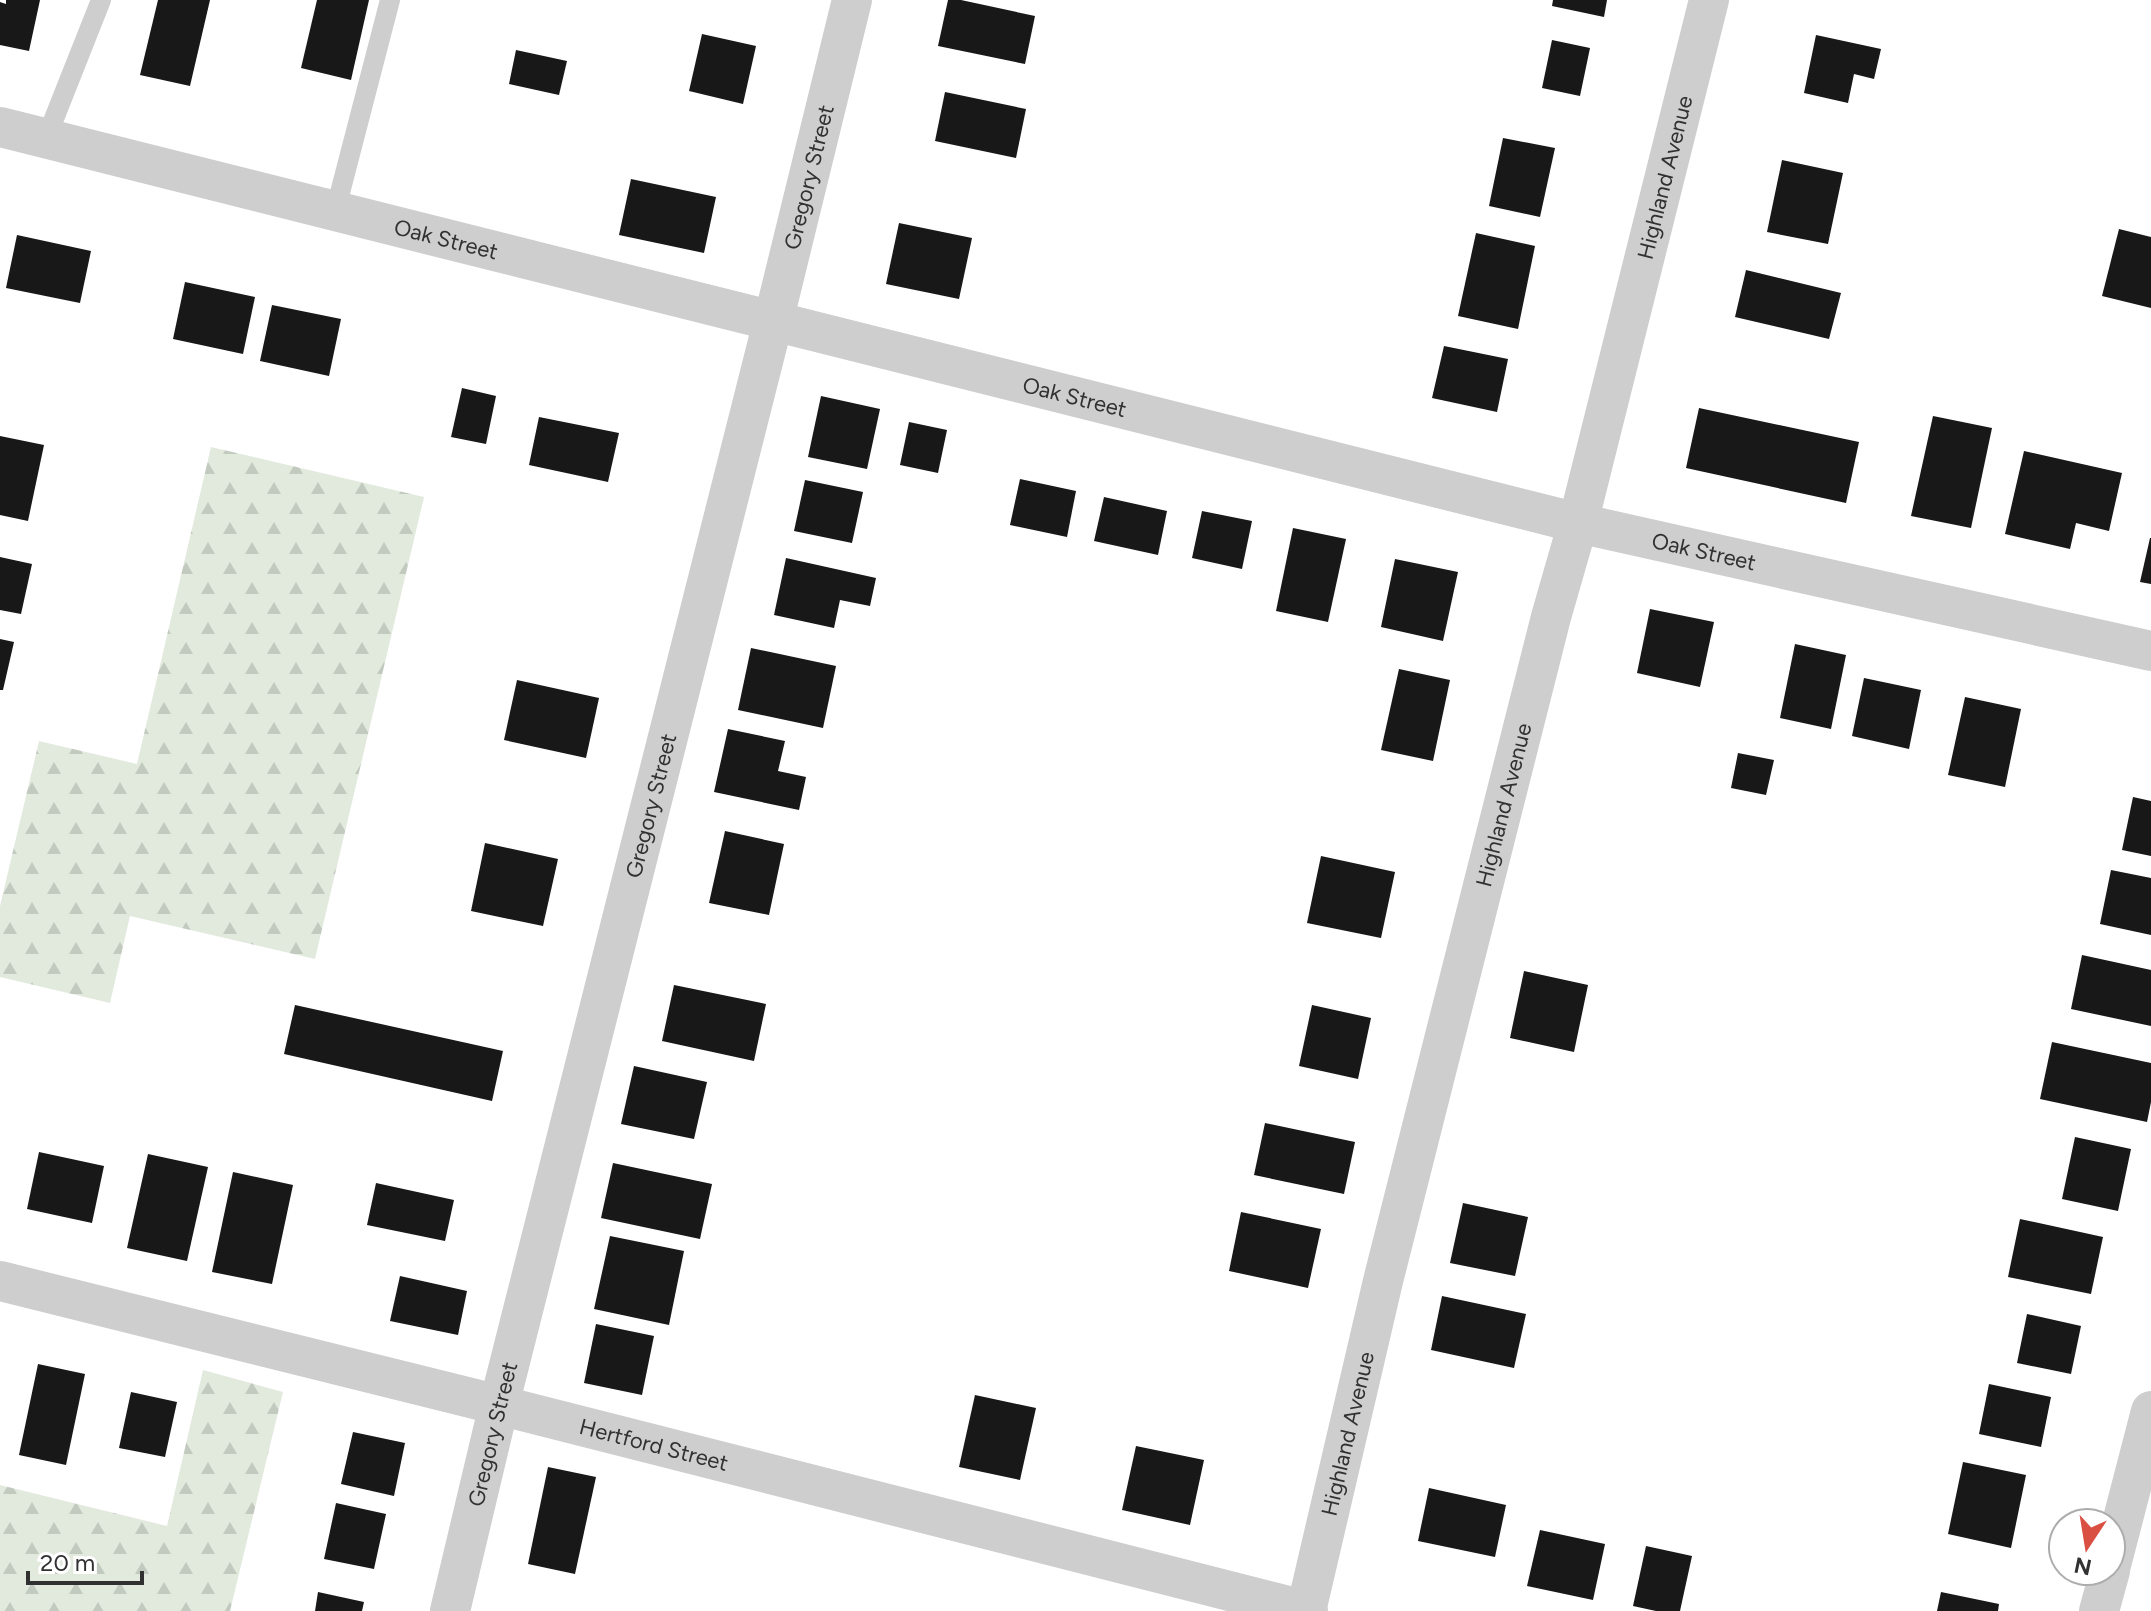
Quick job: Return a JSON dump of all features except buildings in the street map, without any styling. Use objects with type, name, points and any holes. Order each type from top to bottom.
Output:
[{"type":"street","name":"Gregory Street","points":[[450,1611],[852,0]]},
{"type":"street","name":"Highland Avenue","points":[[1307,1611],[1383,1281],[1709,0]]},
{"type":"street","name":"Oak Street","points":[[0,127],[1578,523],[2151,651]]},
{"type":"street","name":"Hertford Street","points":[[0,1281],[1307,1611]]},
{"type":"street","points":[[2126,1507],[2151,1411]]},
{"type":"street","points":[[2099,1611],[2105,1587]]},
{"type":"lane","points":[[46,139],[101,0]]},
{"type":"lane","points":[[335,212],[390,0]]},
{"type":"green space","points":[[211,447],[424,497],[315,959],[130,916],[110,1003],[0,977],[0,906],[39,741],[137,764]]},
{"type":"green space","points":[[203,1370],[283,1392],[230,1611],[0,1611],[0,1485],[167,1526]]}]
